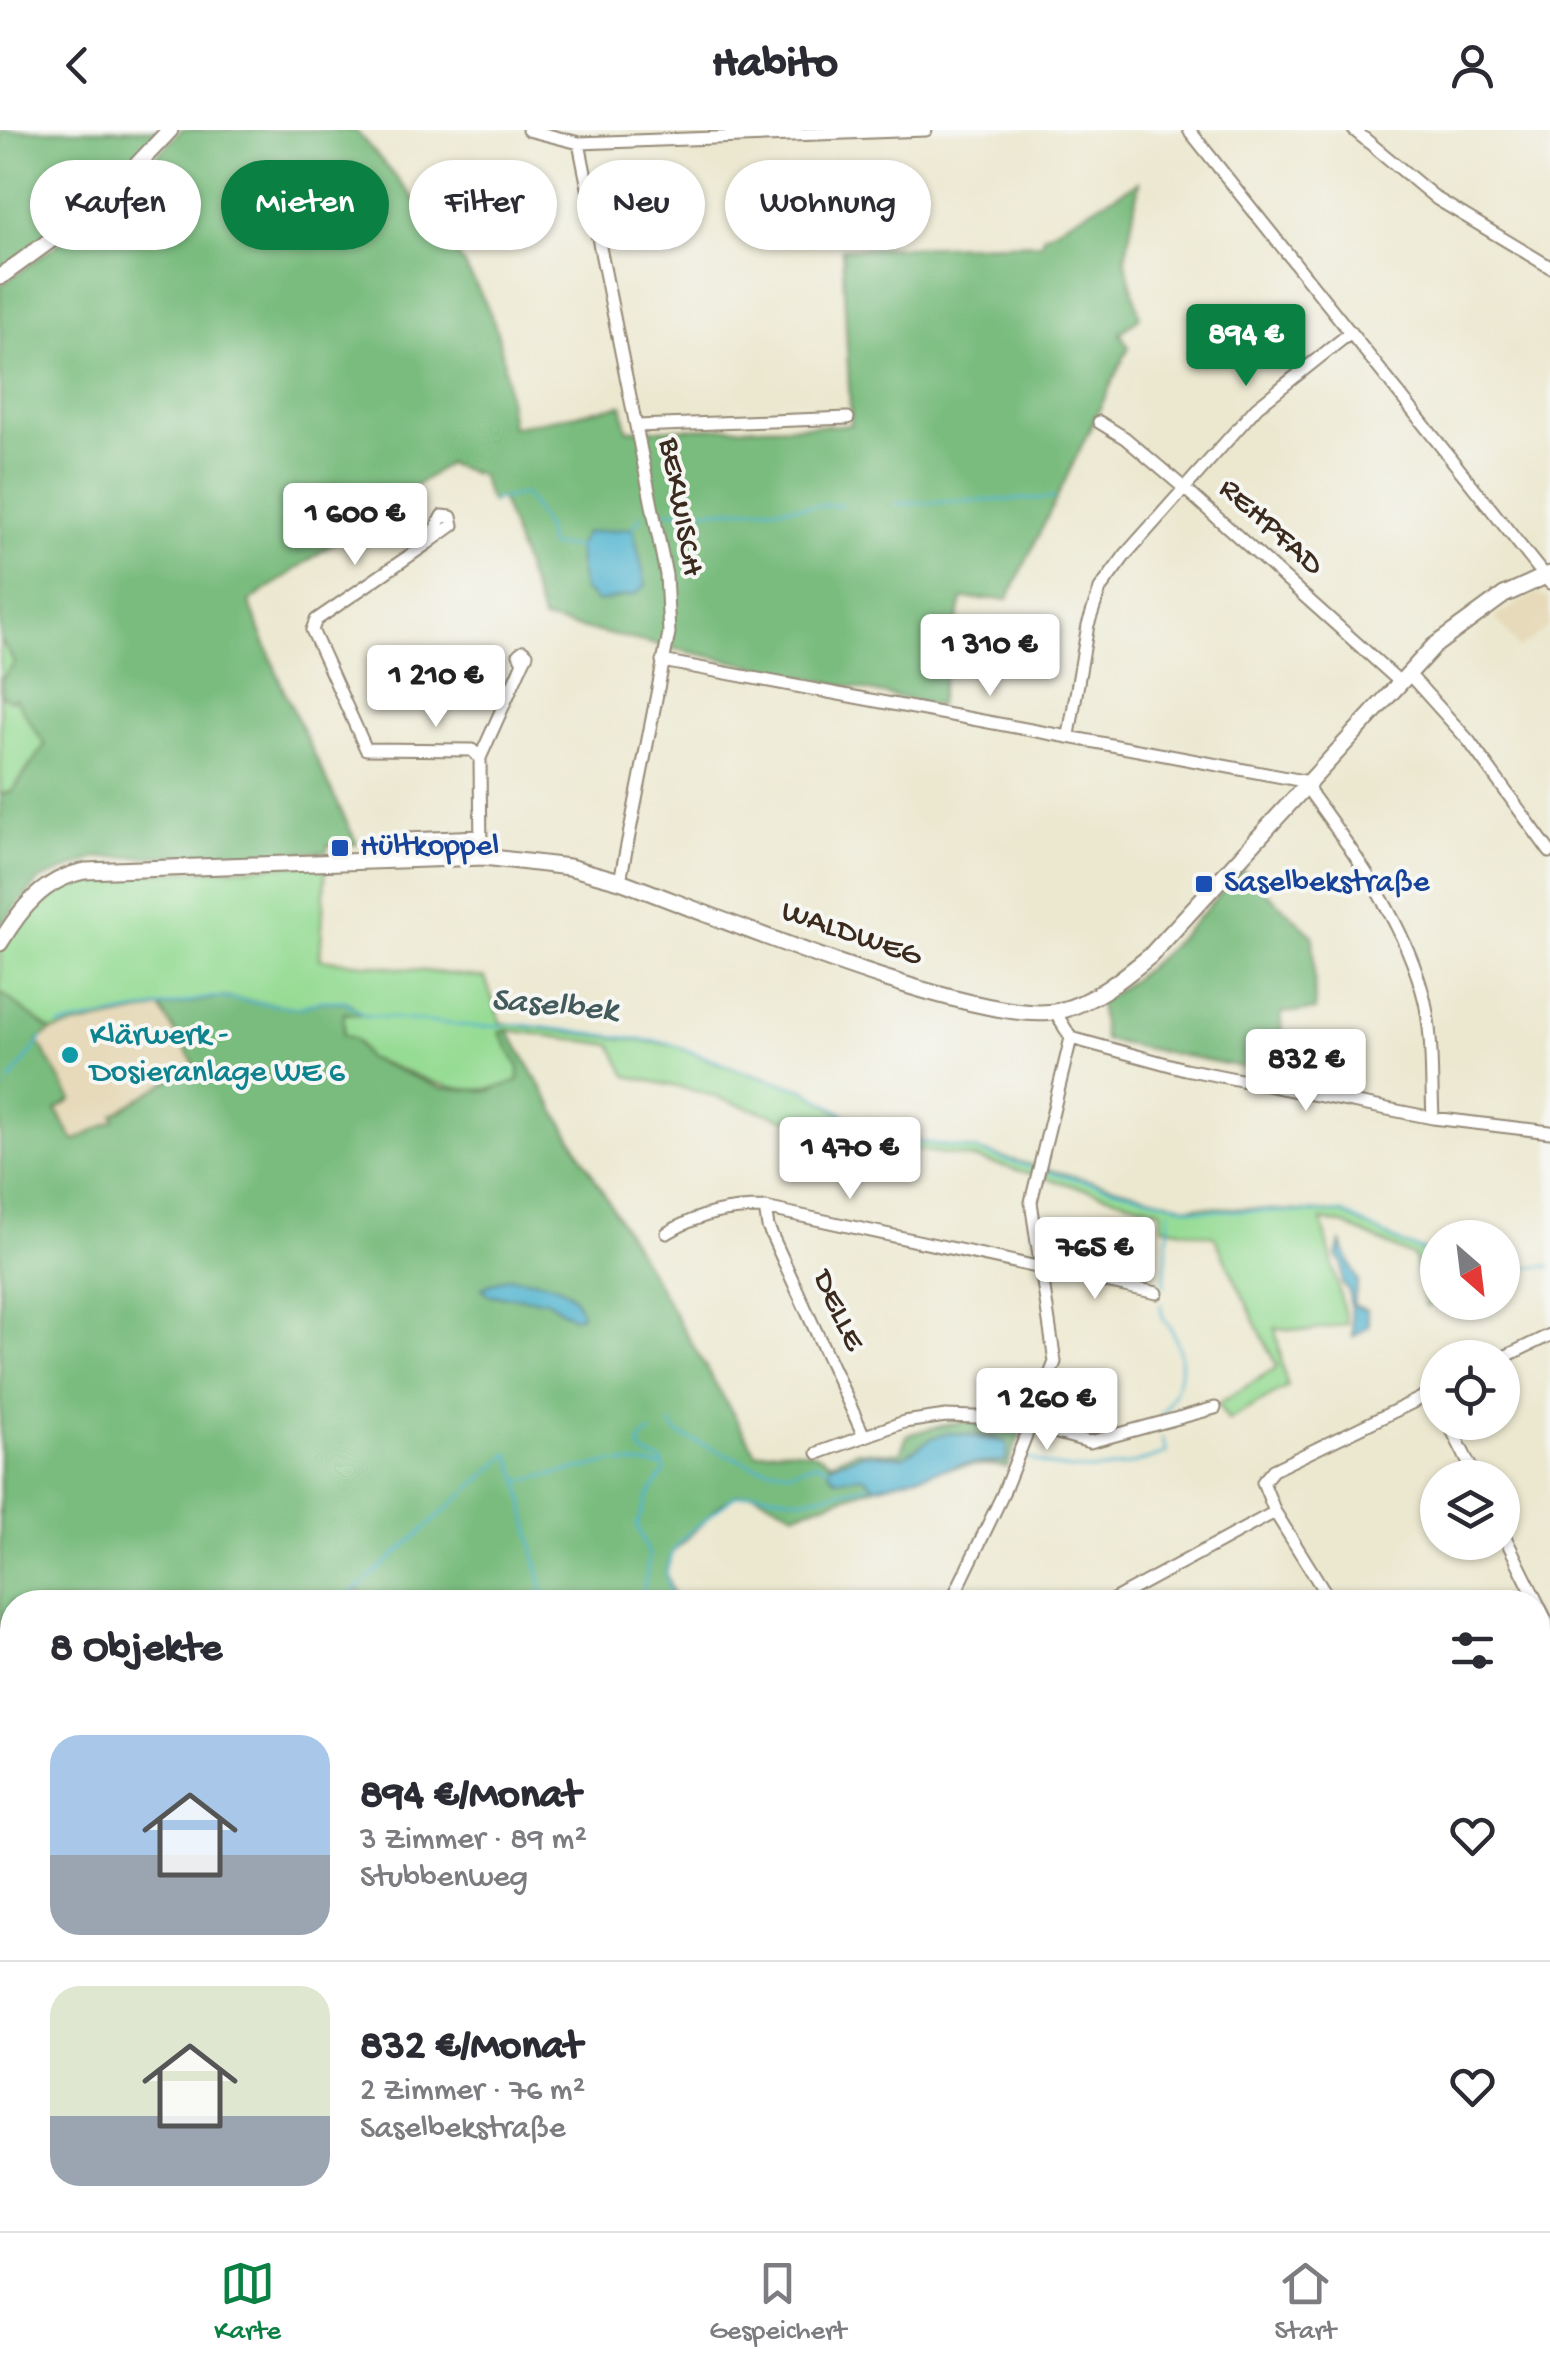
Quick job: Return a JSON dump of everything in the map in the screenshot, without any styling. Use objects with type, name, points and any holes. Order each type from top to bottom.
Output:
[{"type":"main road","points":[[0,277],[100,204],[170,130]]},
{"type":"main road","name":"WALDWEG","points":[[0,942],[39,892],[72,874],[480,857],[569,867],[620,882],[936,994],[1010,1011],[1055,1012],[1118,982],[1150,956],[1404,677],[1466,619],[1548,578]]},
{"type":"street","points":[[528,130],[579,143],[926,130]]},
{"type":"street","points":[[1188,130],[1548,578]]},
{"type":"street","points":[[1354,130],[1437,199],[1550,268]]},
{"type":"street","name":"BEKWISCH","points":[[579,143],[666,575],[668,632],[620,882]]},
{"type":"street","points":[[1068,735],[1088,625],[1100,589],[1257,407],[1350,334]]},
{"type":"street","points":[[636,426],[848,418]]},
{"type":"street","name":"REHPFAD","points":[[1099,422],[1184,488],[1404,677],[1468,741],[1550,852]]},
{"type":"street","points":[[428,543],[312,626],[363,744],[371,751],[472,750],[480,758]]},
{"type":"street","points":[[480,857],[480,758],[523,662]]},
{"type":"street","points":[[662,662],[1309,782],[1310,792],[1359,862],[1412,958],[1427,1019],[1433,1118]]},
{"type":"street","points":[[376,861],[382,840],[480,836]]},
{"type":"street","points":[[1055,1012],[1071,1038],[1185,1069],[1433,1118],[1550,1132]]},
{"type":"street","points":[[957,1590],[1002,1496],[1029,1424],[1050,1383],[1055,1362],[1031,1202],[1071,1038]]},
{"type":"street","points":[[667,1233],[694,1217],[727,1208],[765,1208],[852,1223],[1040,1270],[1158,1293]]},
{"type":"street","name":"DELLE","points":[[765,1208],[768,1227],[864,1436]]},
{"type":"street","points":[[1520,1349],[1550,1335]]},
{"type":"street","points":[[1323,1590],[1275,1512],[1263,1482],[1273,1470],[1420,1403]]},
{"type":"street","points":[[818,1453],[904,1422],[946,1416],[974,1414],[1029,1424],[1078,1441],[1102,1441],[1215,1408]]},
{"type":"street","points":[[1131,1590],[1275,1512]]},
{"type":"street","points":[[1516,1560],[1531,1590]]},
{"type":"shaded area","points":[[1536,593],[1550,600],[1550,625],[1519,649],[1495,617]]},
{"type":"shaded area","points":[[160,1008],[195,1065],[113,1114],[115,1120],[74,1142],[56,1109],[72,1099],[38,1041],[59,1026]]},
{"type":"green space","points":[[0,130],[159,130],[131,160],[30,160],[30,248],[0,270]]},
{"type":"green space","points":[[181,130],[355,130],[381,160],[221,160],[221,250],[389,250],[389,170],[409,193],[409,250],[453,250],[490,313],[505,369],[512,427],[622,405],[627,430],[851,425],[842,250],[931,250],[931,246],[1041,243],[1043,236],[1139,182],[1125,261],[1140,317],[1120,333],[1129,347],[1008,599],[962,599],[938,706],[543,620],[501,498],[491,503],[480,475],[447,464],[249,602],[284,691],[357,844],[328,845],[327,852],[96,858],[40,880],[0,925],[0,795],[13,791],[45,745],[15,698],[12,701],[1,695],[1,680],[15,663],[0,639],[0,286],[49,250],[201,250],[201,160],[153,160]]},
{"type":"green space","points":[[0,639],[15,663],[45,745],[12,791],[0,795]]},
{"type":"green space","points":[[326,863],[320,959],[485,978],[501,1023],[674,1045],[720,1064],[804,1089],[862,1129],[884,1137],[975,1150],[1187,1206],[1342,1213],[1420,1249],[1420,1282],[1414,1257],[1346,1225],[1322,1220],[1347,1324],[1309,1331],[1275,1328],[1287,1387],[1228,1420],[1218,1404],[1277,1367],[1214,1236],[1162,1226],[1161,1210],[977,1159],[911,1149],[912,1159],[696,1091],[627,1076],[612,1045],[508,1030],[500,1033],[519,1068],[519,1081],[478,1090],[442,1084],[367,1058],[358,1042],[343,1035],[344,1012],[360,1014],[345,1001],[319,1001],[299,1008],[214,997],[51,1031],[0,992],[0,943],[60,878]]},
{"type":"green space","points":[[1242,870],[1313,935],[1315,1010],[1281,1013],[1282,1075],[1104,1040],[1099,1002],[1158,958]]},
{"type":"green space","points":[[0,992],[51,1031],[38,1041],[72,1100],[56,1110],[74,1141],[115,1120],[113,1115],[195,1065],[160,1008],[221,997],[299,1008],[319,1001],[348,1002],[363,1015],[344,1013],[343,1035],[354,1038],[367,1058],[441,1088],[490,1091],[519,1080],[519,1068],[500,1032],[508,1030],[756,1453],[804,1451],[829,1462],[857,1451],[900,1453],[907,1436],[966,1422],[999,1422],[1020,1434],[1007,1467],[982,1465],[941,1470],[959,1465],[1006,1461],[1008,1445],[995,1437],[951,1433],[934,1437],[903,1457],[866,1453],[832,1464],[873,1479],[875,1487],[795,1513],[754,1493],[736,1495],[720,1505],[672,1553],[666,1573],[671,1590],[0,1590]]},
{"type":"water","points":[[633,528],[646,585],[636,594],[598,602],[583,590],[577,547],[585,533]]},
{"type":"water","points":[[1341,1243],[1358,1281],[1353,1305],[1366,1310],[1369,1326],[1353,1337],[1349,1291],[1342,1284],[1343,1264],[1337,1256]]},
{"type":"water","points":[[508,1277],[542,1281],[563,1289],[578,1304],[581,1315],[573,1318],[546,1300],[489,1295],[482,1288]]},
{"type":"water","points":[[951,1433],[1003,1441],[1008,1445],[1006,1461],[959,1465],[875,1487],[863,1476],[835,1479],[828,1470],[832,1464],[866,1453],[903,1457],[934,1437]]},
{"type":"waterway","points":[[491,501],[525,494],[544,525],[549,546],[577,547]]},
{"type":"waterway","points":[[895,504],[1055,498]]},
{"type":"waterway","points":[[664,512],[843,505]]},
{"type":"waterway","points":[[633,528],[642,515]]},
{"type":"waterway","name":"Saselbek","points":[[59,1026],[214,997],[299,1008],[319,1001],[345,1001],[363,1015],[477,1027],[515,1024],[669,1043],[756,1076],[804,1089],[878,1135],[975,1150],[1029,1167]]},
{"type":"waterway","name":"Saselbek","points":[[10,1081],[42,1038]]},
{"type":"waterway","name":"Saselbek","points":[[0,1091],[4,1089]]},
{"type":"waterway","name":"Saselbek","points":[[1045,1171],[1200,1210],[1343,1213],[1420,1249]]},
{"type":"waterway","points":[[1164,1286],[1170,1211]]},
{"type":"waterway","name":"Saselbek","points":[[1520,1268],[1550,1266]]},
{"type":"waterway","points":[[1161,1304],[1178,1344],[1181,1366],[1173,1396],[1161,1416]]},
{"type":"waterway","points":[[670,1424],[678,1434],[754,1466],[791,1471],[816,1463],[828,1467]]},
{"type":"waterway","points":[[644,1590],[649,1555],[637,1525],[648,1496],[665,1471],[662,1461],[645,1455],[639,1447],[642,1438],[652,1432]]},
{"type":"waterway","points":[[1024,1457],[1060,1468],[1114,1468],[1167,1453],[1162,1438]]},
{"type":"waterway","points":[[368,1579],[509,1454],[519,1481]]},
{"type":"waterway","points":[[531,1479],[614,1462]]},
{"type":"waterway","points":[[618,1463],[662,1466]]},
{"type":"waterway","points":[[527,1480],[519,1481],[542,1590]]},
{"type":"waterway","points":[[669,1590],[666,1573],[672,1553],[683,1538],[734,1496],[756,1492],[801,1499],[869,1486]]},
{"type":"waterway","points":[[355,1590],[363,1583]]},
{"type":"place","name":"Hültkoppel","points":[[340,848]]},
{"type":"place","name":"Saselbekstraße","points":[[1204,884]]},
{"type":"place","name":"Klärwerk - Dosieranlage WE 6","points":[[70,1055]]}]
